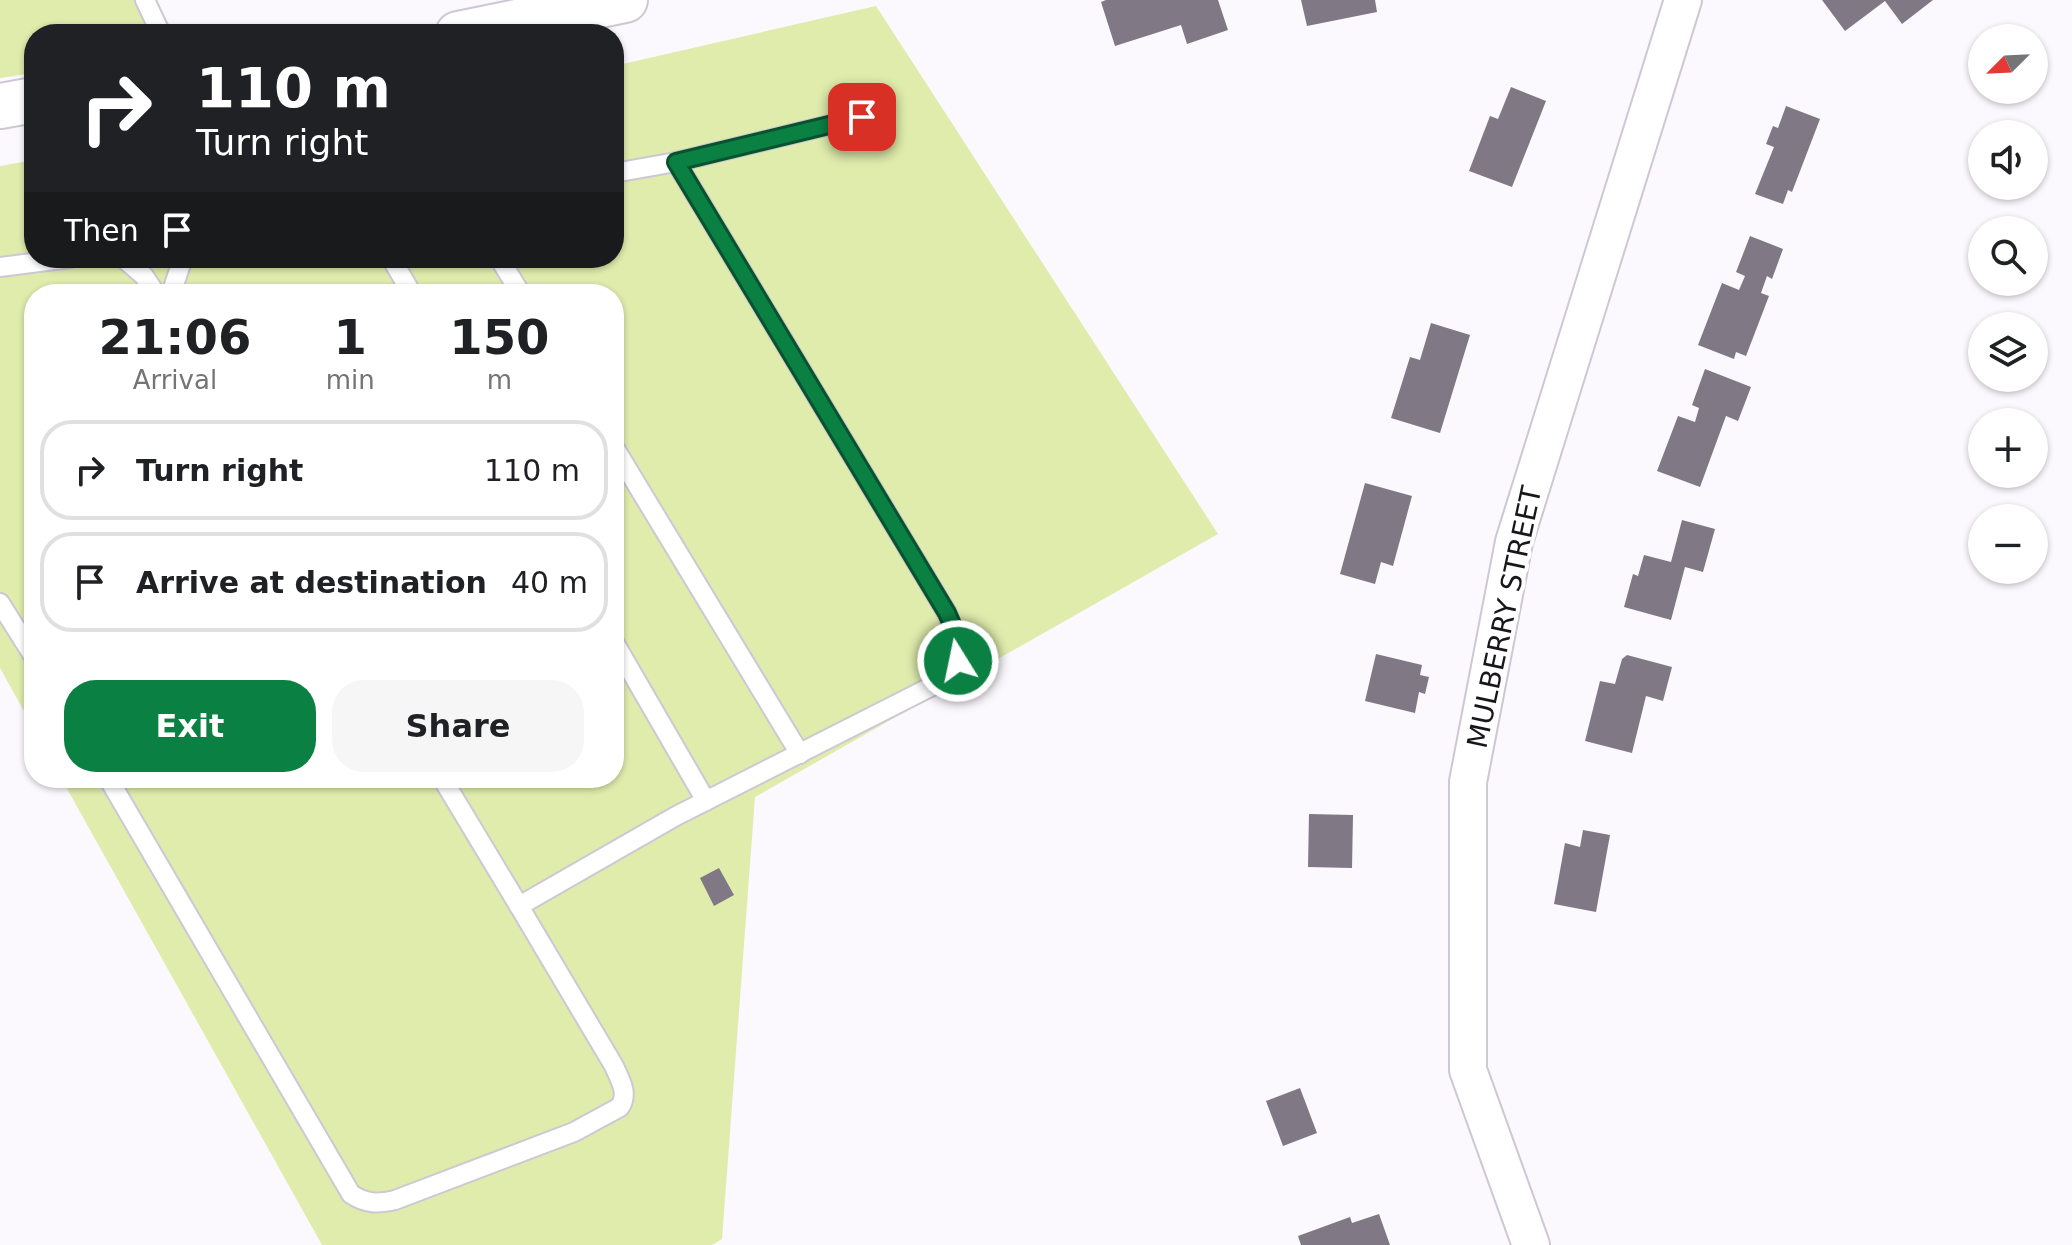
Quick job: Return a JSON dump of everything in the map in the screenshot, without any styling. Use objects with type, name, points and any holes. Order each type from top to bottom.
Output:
[{"type":"street","points":[[487,24],[528,10],[625,0]]},
{"type":"street","name":"MULBERRY STREET","points":[[1531,1245],[1468,1070],[1468,782],[1514,542],[1683,0]]},
{"type":"street","points":[[0,106],[24,102]]},
{"type":"lane","points":[[145,0],[156,24]]},
{"type":"lane","points":[[624,171],[676,162],[862,117]]},
{"type":"lane","points":[[519,906],[706,801],[952,676],[958,661],[957,641],[947,613],[676,162]]},
{"type":"lane","points":[[0,267],[24,264]]},
{"type":"lane","points":[[135,268],[149,284]]},
{"type":"lane","points":[[624,464],[800,754]]},
{"type":"lane","points":[[0,603],[24,641]]},
{"type":"lane","points":[[624,659],[706,801]]},
{"type":"lane","points":[[114,788],[351,1194],[361,1201],[378,1204],[408,1196],[574,1132],[611,1112],[625,1100],[614,1066],[448,788]]},
{"type":"green space","points":[[0,0],[154,0],[169,24],[24,24],[24,74],[0,78]]},
{"type":"green space","points":[[876,6],[1218,534],[755,797],[722,1239],[712,1245],[322,1245],[67,788],[624,788],[624,284],[24,284],[24,711],[0,668],[0,166],[24,162],[24,268],[624,268],[624,64]]},
{"type":"building","points":[[1218,0],[1228,30],[1187,44],[1181,25],[1115,46],[1101,2]]},
{"type":"building","points":[[1301,0],[1375,0],[1377,12],[1307,26]]},
{"type":"building","points":[[1822,0],[1933,0],[1902,24],[1885,1],[1845,31]]},
{"type":"building","points":[[1511,87],[1546,101],[1512,187],[1469,171],[1490,116],[1498,119]]},
{"type":"building","points":[[1786,106],[1820,119],[1792,192],[1788,190],[1783,204],[1755,194],[1774,147],[1766,144],[1773,126],[1778,128]]},
{"type":"building","points":[[1750,236],[1783,249],[1772,279],[1767,276],[1761,293],[1769,296],[1746,356],[1736,352],[1734,359],[1698,345],[1722,283],[1739,290],[1745,276],[1736,272]]},
{"type":"building","points":[[1431,323],[1470,335],[1440,433],[1391,418],[1410,357],[1420,360]]},
{"type":"building","points":[[1705,369],[1751,387],[1738,421],[1726,416],[1700,487],[1657,471],[1678,416],[1695,422],[1699,408],[1692,405]]},
{"type":"building","points":[[1365,483],[1412,496],[1393,566],[1381,562],[1375,584],[1340,574]]},
{"type":"building","points":[[1682,520],[1715,529],[1703,572],[1685,567],[1671,620],[1624,607],[1633,574],[1638,576],[1644,555],[1671,562]]},
{"type":"building","points":[[1376,654],[1422,665],[1420,675],[1429,677],[1425,694],[1419,692],[1415,713],[1365,701]]},
{"type":"building","points":[[1627,655],[1672,667],[1663,701],[1646,696],[1632,753],[1585,741],[1600,681],[1615,684],[1622,659]]},
{"type":"building","points":[[1309,814],[1353,815],[1352,868],[1308,867]]},
{"type":"building","points":[[1583,830],[1610,835],[1596,912],[1554,904],[1565,843],[1580,847]]},
{"type":"building","points":[[719,868],[734,895],[714,906],[700,878]]},
{"type":"building","points":[[1300,1088],[1317,1133],[1283,1146],[1266,1101]]},
{"type":"building","points":[[1379,1214],[1390,1245],[1301,1245],[1298,1236],[1350,1217],[1352,1223]]},
{"type":"route","points":[[862,117],[676,162],[902,543],[947,613],[957,641],[958,661]]}]
